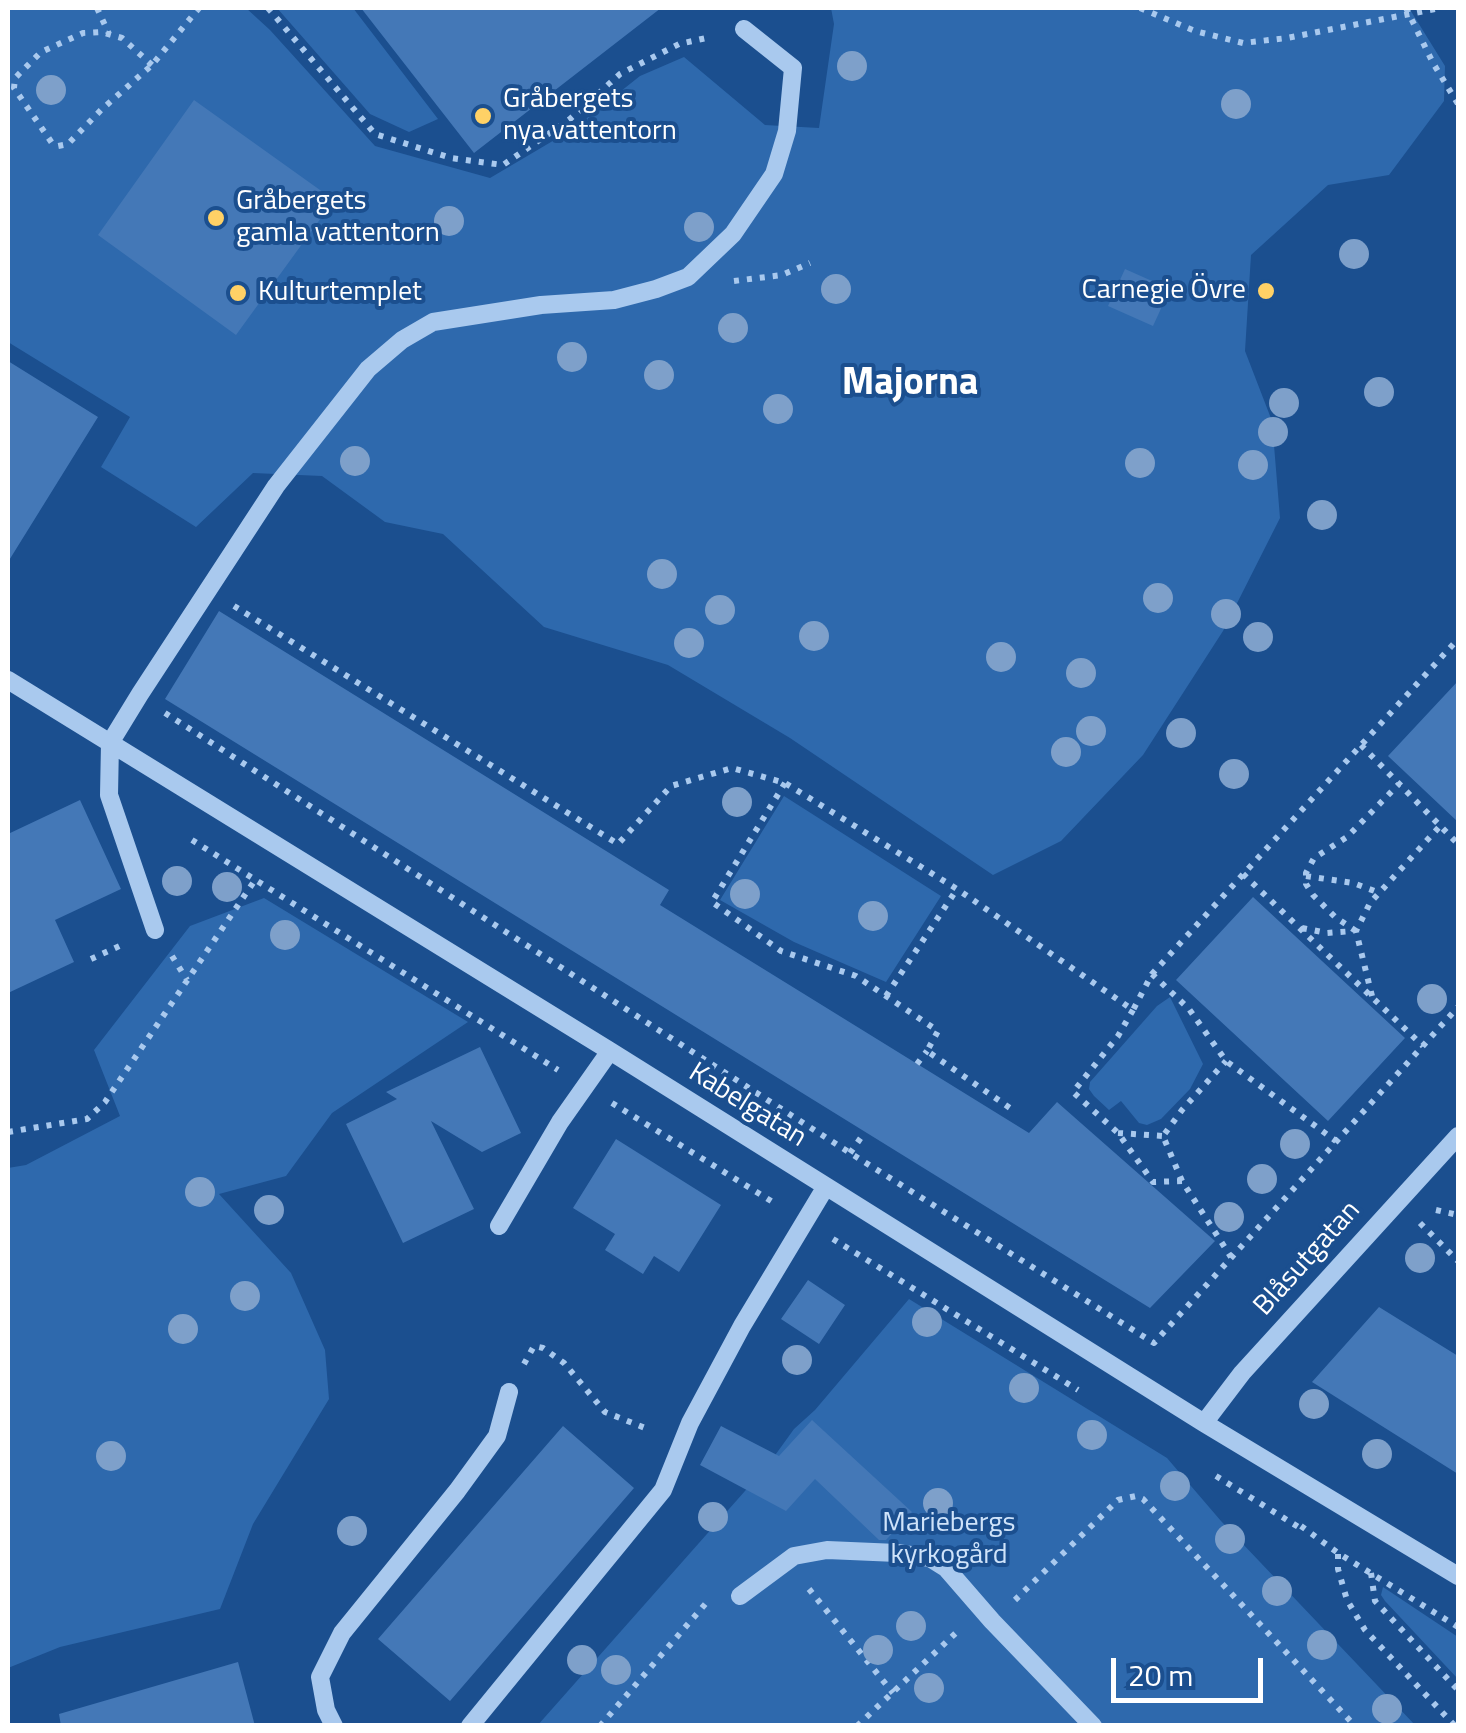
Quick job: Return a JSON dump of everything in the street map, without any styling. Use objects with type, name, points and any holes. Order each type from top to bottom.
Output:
[{"type":"street","points":[[155,930],[109,795],[110,743],[276,486],[368,369],[402,340],[433,322],[541,304],[614,300],[688,277],[734,234],[774,174],[787,131],[793,68],[744,29]]},
{"type":"street","name":"Kabelgatan","points":[[8,680],[1204,1424],[1458,1576]]},
{"type":"street","points":[[499,1226],[584,1086],[610,1051]]},
{"type":"street","name":"Blåsutgatan","points":[[1204,1424],[1242,1373],[1458,1136]]},
{"type":"street","points":[[470,1726],[663,1490],[682,1442],[742,1326],[825,1188]]},
{"type":"street","points":[[334,1726],[326,1710],[320,1677],[342,1632],[457,1491],[496,1436],[509,1392]]},
{"type":"street","points":[[740,1596],[794,1556],[828,1550],[930,1558],[946,1568],[1094,1726]]},
{"type":"path","points":[[98,8],[110,35]]},
{"type":"path","points":[[152,65],[122,38],[83,33],[41,52],[15,78],[14,88],[52,143],[68,144],[152,65],[198,8]]},
{"type":"path","points":[[268,8],[375,134],[451,158],[503,165],[570,119],[620,74],[678,44],[744,29]]},
{"type":"path","points":[[1140,8],[1194,32],[1243,43],[1440,8]]},
{"type":"path","points":[[1409,11],[1433,63],[1458,104]]},
{"type":"path","points":[[688,277],[706,282],[754,280],[810,264]]},
{"type":"path","points":[[220,598],[618,844],[671,786],[732,768],[784,782],[957,890],[1134,1010]]},
{"type":"path","points":[[1182,1181],[1153,1182],[1118,1134],[1073,1092],[1118,1036],[1152,974],[1458,638]]},
{"type":"path","points":[[1451,647],[1458,654]]},
{"type":"path","points":[[153,705],[850,1153],[1154,1343],[1458,1007]]},
{"type":"path","points":[[1361,745],[1458,844]]},
{"type":"path","points":[[784,782],[712,902],[782,951],[856,976],[938,1031],[917,1064]]},
{"type":"path","points":[[1373,997],[1356,931],[1313,895],[1306,876],[1314,858],[1347,837],[1399,784]]},
{"type":"path","points":[[1356,931],[1370,903],[1440,826]]},
{"type":"path","points":[[190,838],[1083,1393]]},
{"type":"path","points":[[1243,874],[1423,1046]]},
{"type":"path","points":[[1306,876],[1353,883],[1380,892]]},
{"type":"path","points":[[8,1132],[86,1119],[104,1102],[255,880]]},
{"type":"path","points":[[886,996],[957,890]]},
{"type":"path","points":[[1299,927],[1328,933],[1356,931]]},
{"type":"path","points":[[1152,974],[1189,1009],[1226,1061],[1336,1141]]},
{"type":"path","points":[[927,1051],[1010,1108]]},
{"type":"path","points":[[1163,1136],[1226,1061]]},
{"type":"path","points":[[850,1153],[865,1132]]},
{"type":"path","points":[[1118,1134],[1163,1136]]},
{"type":"path","points":[[1163,1136],[1182,1181],[1231,1258]]},
{"type":"path","points":[[1430,1209],[1458,1214]]},
{"type":"path","points":[[1418,1222],[1458,1260]]},
{"type":"path","points":[[543,1348],[564,1363],[606,1412],[682,1442]]},
{"type":"path","points":[[1200,1466],[1300,1528]]},
{"type":"path","points":[[857,1726],[1118,1500],[1136,1496],[1143,1499],[1355,1726]]},
{"type":"path","points":[[1456,1726],[1365,1630],[1347,1600],[1338,1569],[1338,1552],[1458,1627]]},
{"type":"path","points":[[794,1556],[810,1592],[893,1693]]},
{"type":"path","points":[[1370,1573],[1374,1602],[1458,1690]]},
{"type":"path","points":[[600,1726],[724,1586],[740,1596]]},
{"type":"path","points":[[1444,1618],[1448,1609]]},
{"type":"green space","points":[[8,8],[246,8],[375,146],[490,178],[573,129],[640,76],[684,57],[765,125],[819,128],[834,24],[831,8],[1409,8],[1445,66],[1444,101],[1389,175],[1328,185],[1251,255],[1245,351],[1272,421],[1280,518],[1223,631],[1143,755],[1061,841],[993,875],[790,738],[668,665],[544,627],[443,534],[385,522],[322,476],[253,473],[196,527],[101,467],[130,417],[8,342]]},
{"type":"green space","points":[[277,8],[353,8],[438,119],[409,132],[370,114]]},
{"type":"green space","points":[[784,796],[941,896],[886,982],[794,942],[720,900]]},
{"type":"green space","points":[[264,898],[468,1022],[332,1113],[286,1176],[219,1194],[291,1273],[325,1350],[329,1399],[253,1524],[220,1609],[60,1647],[8,1668],[8,1168],[26,1165],[120,1116],[94,1050],[190,926]]},
{"type":"green space","points":[[1170,997],[1203,1064],[1190,1089],[1161,1119],[1147,1125],[1139,1123],[1121,1101],[1109,1110],[1089,1089],[1090,1082],[1157,1006]]},
{"type":"green space","name":"Mariebergs kyrkogård","points":[[909,1299],[1167,1458],[1221,1521],[1415,1725],[537,1726]]},
{"type":"green space","points":[[1383,1587],[1458,1637],[1458,1679],[1385,1601],[1381,1595]]},
{"type":"building","name":"Gråbergets nya vattentorn","points":[[361,8],[661,8],[474,153]]},
{"type":"building","name":"Gråbergets gamla vattentorn","points":[[194,100],[334,200],[236,335],[98,235]]},
{"type":"building","points":[[1125,269],[1170,289],[1153,326],[1108,306]]},
{"type":"building","points":[[8,361],[98,417],[8,562]]},
{"type":"building","points":[[219,611],[669,890],[660,905],[1029,1133],[1057,1102],[1215,1241],[1150,1308],[165,699]]},
{"type":"building","points":[[1458,681],[1458,822],[1388,756]]},
{"type":"building","points":[[80,800],[121,889],[55,920],[74,962],[8,993],[8,834]]},
{"type":"building","points":[[1253,897],[1405,1038],[1328,1121],[1176,980]]},
{"type":"building","points":[[480,1047],[521,1133],[482,1152],[431,1121],[474,1209],[403,1243],[346,1124],[397,1099],[386,1092]]},
{"type":"building","points":[[616,1139],[721,1205],[679,1272],[654,1256],[643,1274],[605,1250],[615,1234],[573,1208]]},
{"type":"building","points":[[808,1280],[845,1305],[819,1344],[781,1319]]},
{"type":"building","points":[[1379,1307],[1458,1356],[1458,1474],[1312,1382]]},
{"type":"building","points":[[812,1420],[912,1512],[886,1540],[879,1540],[815,1479],[786,1511],[700,1465],[721,1426],[779,1456]]},
{"type":"building","points":[[563,1426],[634,1488],[450,1701],[378,1639]]},
{"type":"building","points":[[238,1662],[255,1726],[61,1726],[59,1714]]},
{"type":"place","name":"Gråbergets nya vattentorn","points":[[483,116]]},
{"type":"place","name":"Gråbergets gamla vattentorn","points":[[216,218]]},
{"type":"place","name":"Carnegie Övre","points":[[1266,291]]},
{"type":"place","name":"Kulturtemplet","points":[[238,293]]},
{"type":"district","name":"Majorna","points":[[910,385]]}]
